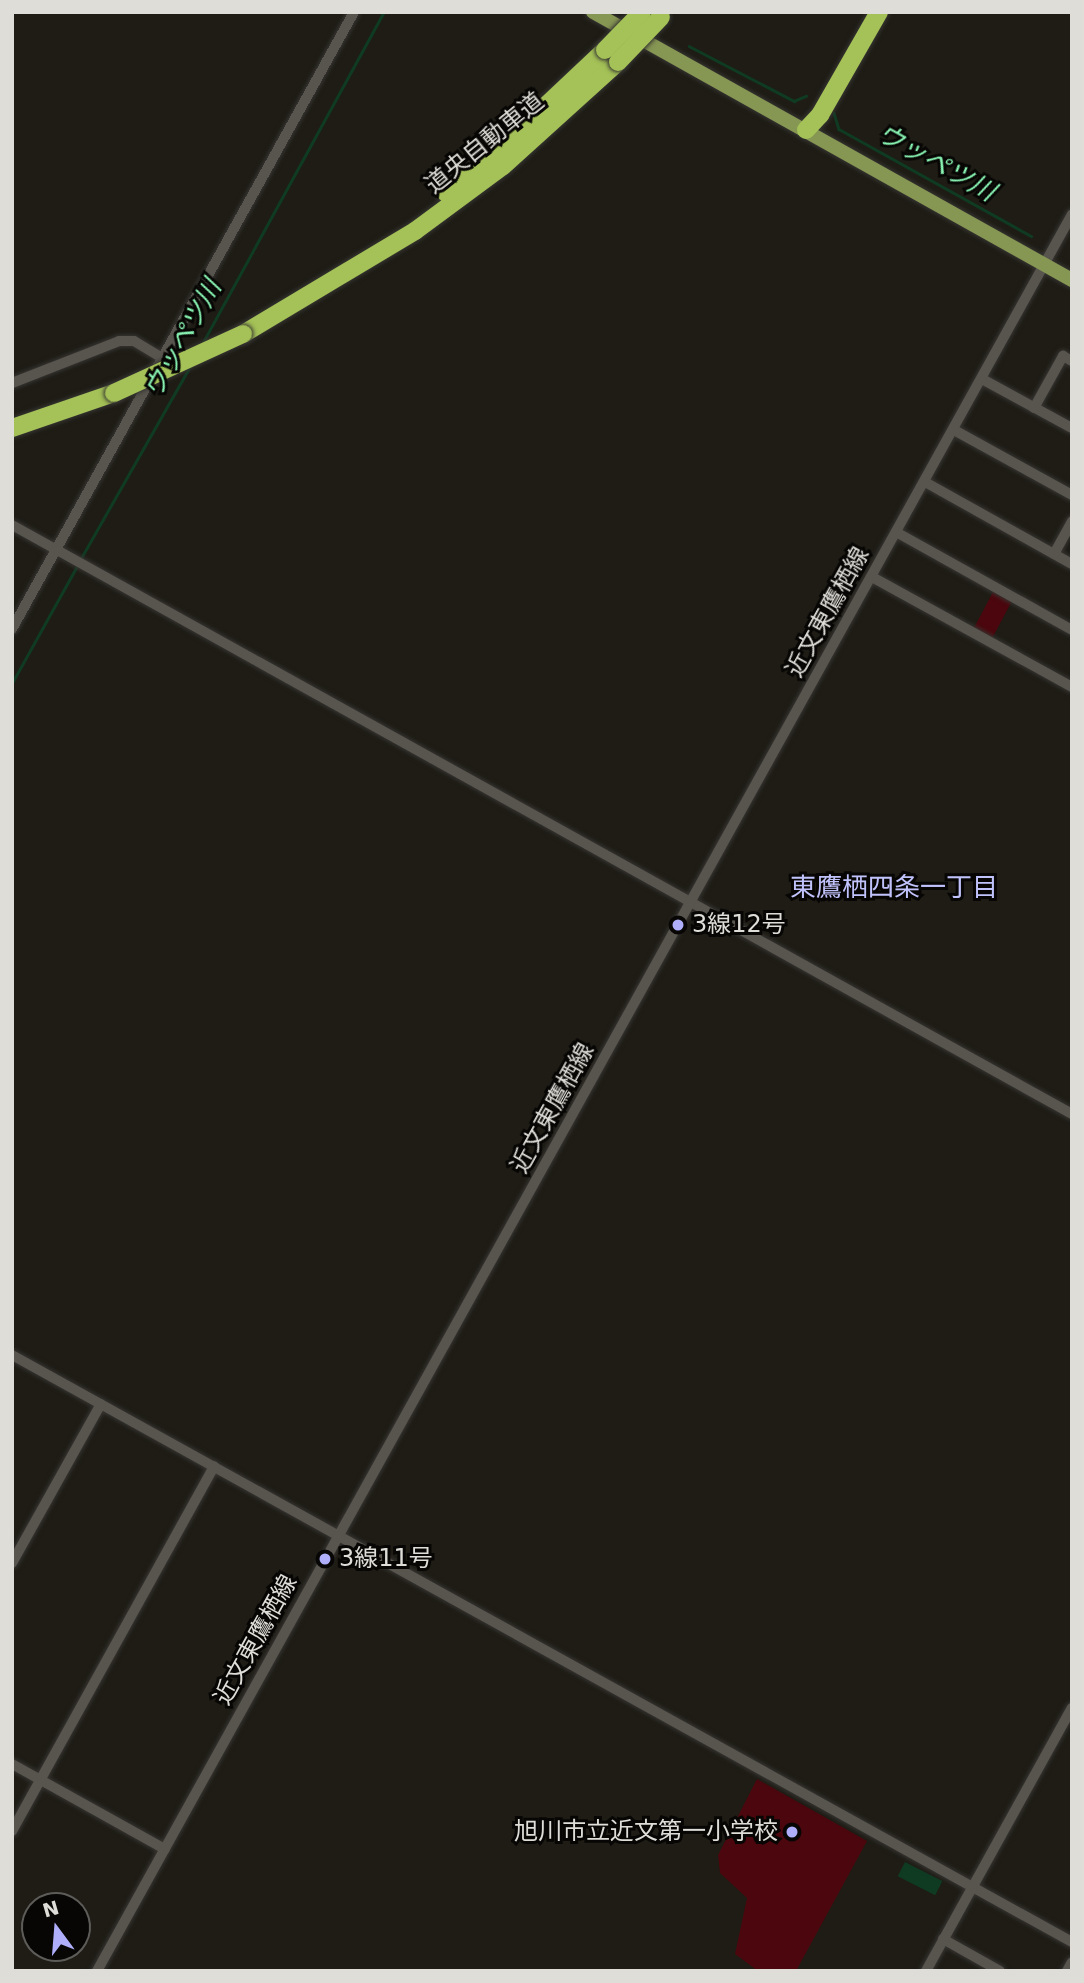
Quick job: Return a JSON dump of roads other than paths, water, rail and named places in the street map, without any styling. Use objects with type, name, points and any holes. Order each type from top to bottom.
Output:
[{"type":"highway","name":"道央自動車道","points":[[611,56],[642,12]]},
{"type":"highway","points":[[806,130],[811,109],[868,12]]},
{"type":"highway","points":[[806,130],[820,114],[879,12]]},
{"type":"highway","name":"道央自動車道","points":[[12,428],[114,393],[243,334],[319,292],[415,231],[503,166],[611,56],[664,15]]},
{"type":"main road","points":[[593,12],[1072,280]]},
{"type":"street","points":[[12,629],[354,12]]},
{"type":"street","name":"近文東鷹栖線","points":[[97,1971],[1072,214]]},
{"type":"street","points":[[12,383],[118,341],[134,341],[162,358]]},
{"type":"street","points":[[1034,408],[1063,356],[1072,361]]},
{"type":"street","points":[[982,379],[1072,428]]},
{"type":"street","points":[[954,430],[1072,495]]},
{"type":"street","points":[[925,482],[1072,564]]},
{"type":"street","points":[[1054,554],[1072,521]]},
{"type":"street","points":[[12,525],[1072,1114]]},
{"type":"street","points":[[896,532],[1072,629]]},
{"type":"street","points":[[872,577],[1072,687]]},
{"type":"street","points":[[12,1355],[1072,1942]]},
{"type":"street","points":[[12,1563],[101,1404]]},
{"type":"street","points":[[12,1831],[214,1466]]},
{"type":"street","points":[[926,1971],[1072,1708]]},
{"type":"street","points":[[12,1764],[165,1849]]},
{"type":"street","points":[[943,1940],[999,1970]]},
{"type":"street","points":[[1067,1971],[1072,1962]]},
{"type":"waterway","name":"ウッペツ川","points":[[202,344],[384,12]]},
{"type":"waterway","name":"ウッペツ川","points":[[689,46],[794,101],[806,96]]},
{"type":"waterway","name":"ウッペツ川","points":[[834,113],[839,129],[1031,236]]},
{"type":"waterway","name":"ウッペツ川","points":[[80,560],[191,365]]},
{"type":"waterway","name":"ウッペツ川","points":[[12,683],[77,566]]},
{"type":"place","name":"3線12号","points":[[678,925]]},
{"type":"place","name":"3線11号","points":[[325,1559]]},
{"type":"place","name":"旭川市立近文第一小学校","points":[[792,1832]]},
{"type":"district","name":"東鷹栖四条一丁目","points":[[894,888]]}]
